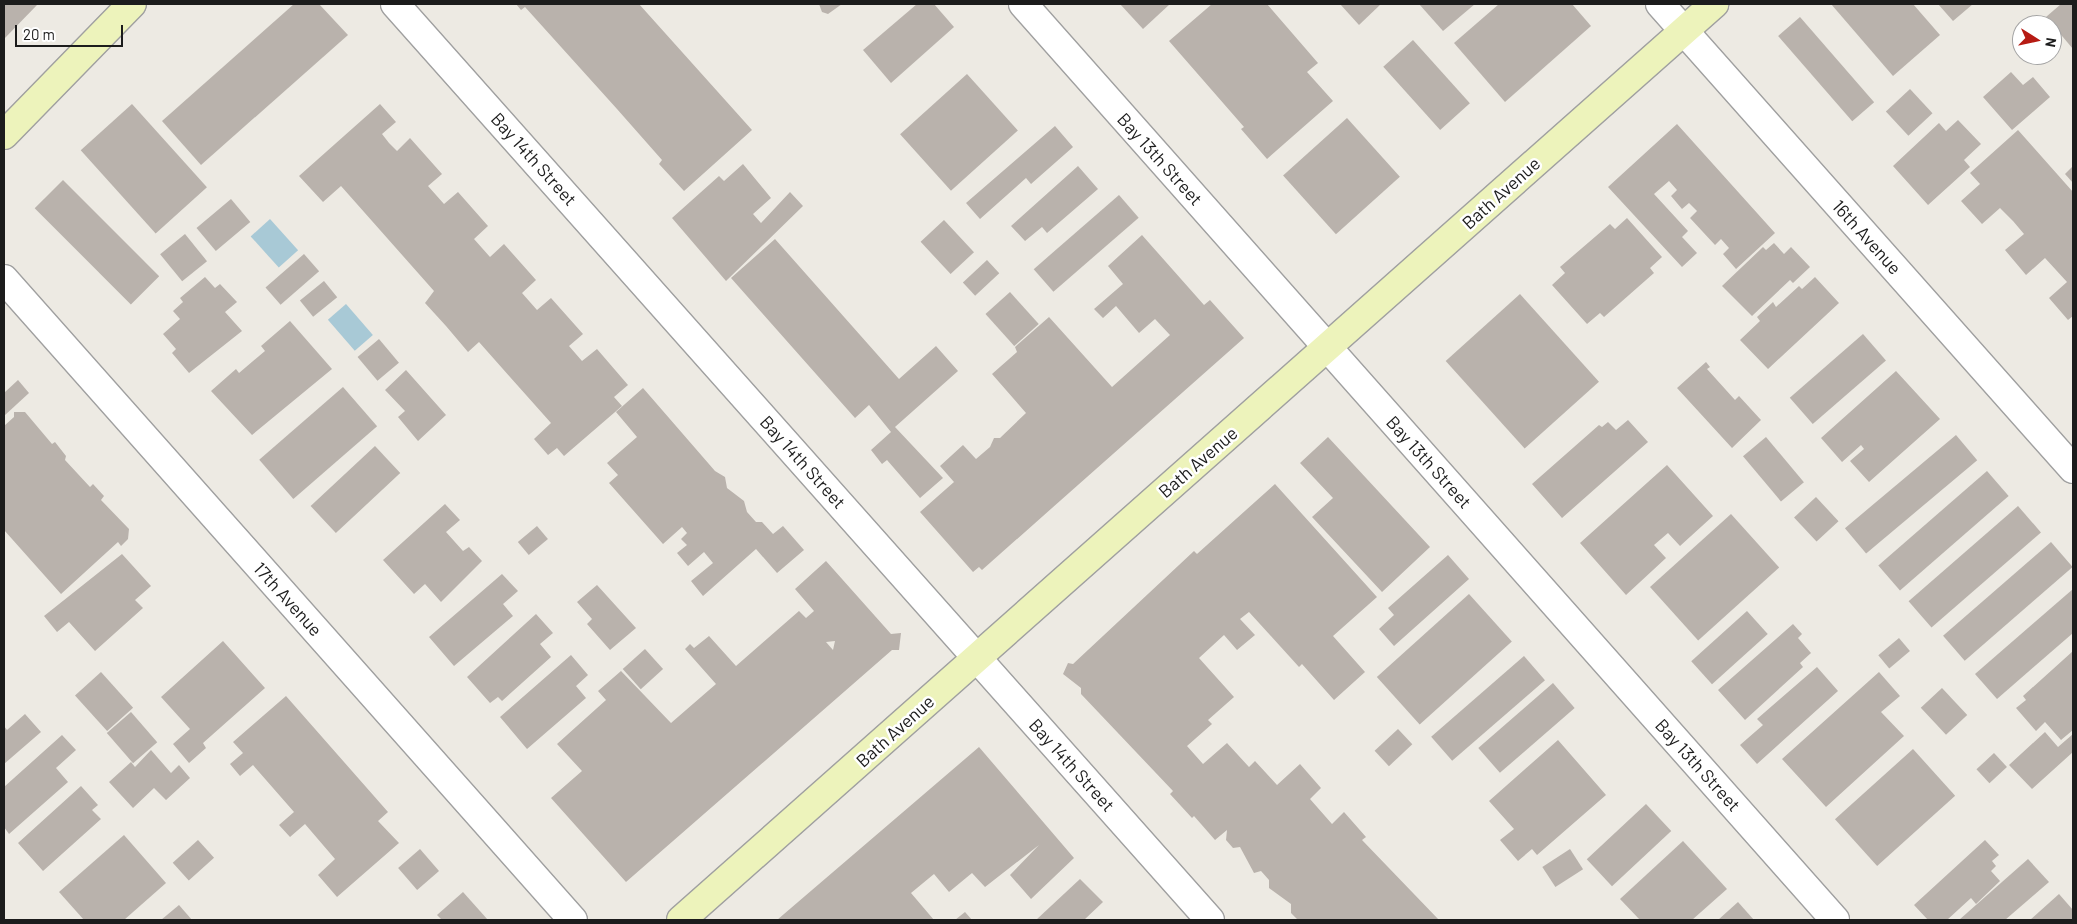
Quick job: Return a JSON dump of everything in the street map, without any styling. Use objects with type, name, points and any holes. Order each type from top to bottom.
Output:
[{"type":"street","points":[[4,135],[132,4]]},
{"type":"street","name":"Bay 14th Street","points":[[395,4],[1210,920]]},
{"type":"street","name":"Bay 13th Street","points":[[1023,4],[1835,920]]},
{"type":"street","name":"16th Avenue","points":[[1660,4],[2073,469]]},
{"type":"street","name":"Bath Avenue","points":[[681,920],[1714,4]]},
{"type":"street","name":"17th Avenue","points":[[4,279],[573,920]]},
{"type":"water","points":[[270,219],[298,250],[279,268],[251,236]]},
{"type":"water","points":[[346,304],[373,335],[355,351],[328,320]]},
{"type":"building","points":[[4,4],[38,4],[4,39]]},
{"type":"building","points":[[294,4],[319,4],[348,35],[201,165],[162,121]]},
{"type":"building","points":[[516,4],[639,4],[752,130],[684,191],[659,164],[662,160],[617,109],[525,7],[521,10]]},
{"type":"building","points":[[819,4],[842,4],[828,14],[822,12]]},
{"type":"building","points":[[917,4],[934,4],[954,27],[891,83],[863,50]]},
{"type":"building","points":[[1120,4],[1170,4],[1143,29]]},
{"type":"building","points":[[1212,4],[1267,4],[1318,63],[1307,72],[1333,101],[1267,159],[1241,129],[1244,127],[1169,41]]},
{"type":"building","points":[[1340,4],[1381,4],[1359,25]]},
{"type":"building","points":[[1419,4],[1475,4],[1443,31]]},
{"type":"building","points":[[1499,4],[1572,4],[1591,26],[1505,102],[1454,43]]},
{"type":"building","points":[[1831,4],[1913,4],[1940,35],[1893,76]]},
{"type":"building","points":[[1938,4],[1973,4],[1953,21]]},
{"type":"building","points":[[2061,4],[2073,4],[2073,49],[2062,36],[2062,15],[2048,15]]},
{"type":"building","points":[[1800,17],[1874,102],[1852,121],[1778,36]]},
{"type":"building","points":[[1413,40],[1470,103],[1440,130],[1383,67]]},
{"type":"building","points":[[2011,72],[2023,85],[2033,77],[2050,97],[2012,130],[1983,97]]},
{"type":"building","points":[[967,74],[1018,130],[951,191],[900,134]]},
{"type":"building","points":[[1910,89],[1933,113],[1908,136],[1886,112]]},
{"type":"building","points":[[132,104],[207,187],[156,233],[81,150]]},
{"type":"building","points":[[380,104],[396,122],[382,134],[389,143],[397,151],[410,138],[442,174],[428,186],[444,204],[458,192],[488,226],[474,239],[490,257],[504,244],[536,280],[522,293],[537,310],[551,298],[583,334],[569,346],[582,361],[597,349],[628,385],[614,397],[622,406],[564,456],[557,448],[548,455],[534,439],[551,423],[479,342],[468,352],[425,303],[434,291],[341,186],[323,202],[299,176]]},
{"type":"building","points":[[1347,118],[1400,177],[1336,234],[1283,176]]},
{"type":"building","points":[[1958,120],[1981,144],[1964,160],[1970,167],[1928,205],[1893,166],[1939,123],[1946,131]]},
{"type":"building","points":[[1677,124],[1775,233],[1736,269],[1723,254],[1729,248],[1721,239],[1715,245],[1690,218],[1697,211],[1689,203],[1682,209],[1671,196],[1677,190],[1669,181],[1654,194],[1688,231],[1682,237],[1697,253],[1682,267],[1608,187]]},
{"type":"building","points":[[1055,126],[1073,147],[1031,184],[1026,178],[980,219],[966,203]]},
{"type":"building","points":[[2018,130],[2073,192],[2073,316],[2068,320],[2049,298],[2067,282],[2045,258],[2026,275],[2005,250],[2024,234],[2013,221],[2000,208],[1982,224],[1961,201],[1980,184],[1970,173]]},
{"type":"building","points":[[743,164],[771,198],[753,214],[761,223],[790,192],[803,206],[726,281],[672,218],[719,176],[724,181]]},
{"type":"building","points":[[1078,166],[1098,189],[1047,233],[1042,227],[1025,241],[1011,226]]},
{"type":"building","points":[[2073,166],[2073,183],[2065,174]]},
{"type":"building","points":[[63,180],[159,276],[131,304],[35,208]]},
{"type":"building","points":[[1119,195],[1139,218],[1053,292],[1034,269]]},
{"type":"building","points":[[231,199],[250,222],[216,251],[197,228]]},
{"type":"building","points":[[1627,218],[1662,257],[1650,268],[1654,273],[1604,317],[1600,313],[1587,324],[1552,285],[1565,273],[1560,267],[1610,224],[1615,229]]},
{"type":"building","points":[[944,220],[974,252],[951,274],[921,242]]},
{"type":"building","points":[[185,234],[207,261],[182,281],[160,254]]},
{"type":"building","points":[[1142,235],[1204,305],[1210,300],[1244,338],[982,570],[979,567],[973,572],[920,512],[954,482],[940,466],[963,445],[976,459],[990,447],[994,438],[1000,438],[1026,413],[992,374],[1017,352],[1015,347],[1049,317],[1112,387],[1170,335],[1155,319],[1139,333],[1116,306],[1103,318],[1094,309],[1123,284],[1108,266]]},
{"type":"building","points":[[775,239],[899,379],[936,346],[958,371],[895,427],[943,478],[920,498],[887,460],[882,464],[871,450],[891,432],[869,405],[855,418],[731,278]]},
{"type":"building","points":[[1774,243],[1784,254],[1791,247],[1810,267],[1793,283],[1790,280],[1752,316],[1722,286],[1763,247],[1766,250]]},
{"type":"building","points":[[304,254],[319,271],[281,305],[266,287]]},
{"type":"building","points":[[987,260],[999,273],[975,296],[963,283]]},
{"type":"building","points":[[205,277],[215,288],[220,284],[237,302],[225,312],[242,331],[189,373],[172,353],[176,349],[163,334],[180,319],[173,311],[183,302],[180,298]]},
{"type":"building","points":[[1815,277],[1839,303],[1768,369],[1740,340],[1760,321],[1757,317],[1773,302],[1776,307],[1799,286],[1802,289]]},
{"type":"building","points":[[324,281],[337,297],[313,317],[300,301]]},
{"type":"building","points":[[1010,292],[1039,324],[1014,346],[985,314]]},
{"type":"building","points":[[1520,294],[1599,382],[1525,449],[1446,361]]},
{"type":"building","points":[[290,321],[332,369],[252,435],[211,391],[236,369],[239,373],[265,351],[261,346]]},
{"type":"building","points":[[1863,334],[1886,360],[1813,424],[1790,398]]},
{"type":"building","points":[[379,339],[399,363],[377,381],[358,357]]},
{"type":"building","points":[[1706,362],[1710,367],[1707,369],[1735,400],[1739,396],[1761,420],[1732,448],[1677,388]]},
{"type":"building","points":[[406,370],[446,415],[418,441],[398,417],[405,411],[385,390]]},
{"type":"building","points":[[1896,371],[1940,419],[1869,482],[1850,461],[1864,449],[1861,445],[1842,462],[1821,438]]},
{"type":"building","points":[[18,380],[29,393],[4,416],[4,393]]},
{"type":"building","points":[[343,387],[377,426],[293,499],[259,460]]},
{"type":"building","points":[[643,388],[715,471],[725,477],[727,488],[744,501],[747,512],[756,522],[762,522],[773,534],[783,526],[804,550],[777,573],[756,549],[703,596],[691,581],[713,563],[704,552],[688,566],[677,553],[687,545],[681,539],[687,533],[682,527],[663,544],[609,483],[618,475],[607,463],[637,437],[616,412]]},
{"type":"building","points":[[14,412],[25,412],[52,444],[55,442],[66,456],[65,460],[90,487],[93,484],[104,496],[101,500],[129,529],[128,539],[121,546],[118,542],[61,594],[4,530],[4,426],[14,417]]},
{"type":"building","points":[[1628,420],[1648,442],[1562,518],[1532,484],[1599,425],[1602,427],[1608,422],[1616,430]]},
{"type":"building","points":[[1956,435],[1977,460],[1866,553],[1845,528]]},
{"type":"building","points":[[1328,437],[1430,547],[1382,592],[1312,517],[1333,498],[1300,463]]},
{"type":"building","points":[[1766,437],[1804,482],[1781,501],[1743,456]]},
{"type":"building","points":[[375,446],[400,473],[336,533],[311,506]]},
{"type":"building","points":[[1667,465],[1713,516],[1680,546],[1668,533],[1654,545],[1666,558],[1626,595],[1580,543]]},
{"type":"building","points":[[1987,471],[2009,496],[1900,590],[1878,565]]},
{"type":"building","points":[[1275,484],[1377,597],[1333,636],[1365,672],[1334,700],[1302,664],[1299,667],[1249,612],[1240,619],[1255,635],[1237,650],[1224,635],[1199,658],[1234,697],[1208,720],[1212,724],[1187,746],[1203,764],[1227,743],[1249,767],[1255,761],[1277,785],[1300,764],[1321,788],[1310,799],[1332,824],[1344,812],[1366,837],[1362,840],[1439,920],[1298,920],[1291,913],[1291,904],[1269,888],[1269,880],[1261,871],[1254,873],[1240,847],[1233,848],[1226,840],[1227,830],[1215,840],[1194,816],[1192,818],[1170,794],[1173,791],[1081,694],[1081,688],[1063,674],[1068,663],[1073,664],[1194,551],[1197,554]]},
{"type":"building","points":[[1816,497],[1839,521],[1817,542],[1794,517]]},
{"type":"building","points":[[445,504],[460,520],[446,532],[463,551],[469,547],[482,561],[441,602],[425,584],[414,594],[383,560]]},
{"type":"building","points":[[2018,506],[2041,532],[1932,628],[1909,601]]},
{"type":"building","points":[[1731,514],[1779,568],[1698,640],[1650,587]]},
{"type":"building","points":[[537,526],[548,539],[529,555],[518,542]]},
{"type":"building","points":[[2051,542],[2073,567],[1965,661],[1943,636]]},
{"type":"building","points":[[122,554],[151,586],[135,600],[143,608],[95,651],[69,622],[57,632],[44,616]]},
{"type":"building","points":[[1448,555],[1469,579],[1394,646],[1379,629],[1394,615],[1388,608]]},
{"type":"building","points":[[826,561],[891,634],[901,633],[899,650],[892,650],[626,882],[551,798],[582,771],[557,744],[606,700],[598,691],[621,671],[671,723],[716,684],[685,649],[690,644],[694,648],[709,636],[736,666],[799,611],[806,618],[814,611],[795,589]],"holes":[[[835,641],[833,650],[826,642]]]},
{"type":"building","points":[[502,574],[518,591],[503,604],[513,616],[454,666],[429,637]]},
{"type":"building","points":[[597,585],[636,628],[610,650],[587,624],[592,619],[577,602]]},
{"type":"building","points":[[2073,589],[2073,633],[1997,699],[1975,674]]},
{"type":"building","points":[[1469,594],[1512,642],[1420,725],[1377,677]]},
{"type":"building","points":[[1747,611],[1768,634],[1712,684],[1691,661]]},
{"type":"building","points":[[536,614],[553,633],[540,644],[551,657],[502,701],[498,697],[490,703],[467,677]]},
{"type":"building","points":[[1793,624],[1802,634],[1798,638],[1811,653],[1800,663],[1803,667],[1745,720],[1718,690]]},
{"type":"building","points":[[1899,638],[1910,651],[1889,668],[1878,655]]},
{"type":"building","points":[[223,641],[265,688],[203,743],[206,748],[189,763],[173,744],[190,729],[161,697]]},
{"type":"building","points":[[645,649],[663,669],[641,689],[623,669]]},
{"type":"building","points":[[2073,651],[2073,730],[2061,740],[2045,722],[2036,731],[2016,708],[2026,700],[2023,696]]},
{"type":"building","points":[[571,655],[588,675],[576,686],[586,698],[527,749],[500,717]]},
{"type":"building","points":[[1524,656],[1545,680],[1452,761],[1431,737]]},
{"type":"building","points":[[1817,667],[1838,691],[1757,764],[1740,745],[1763,725],[1757,719]]},
{"type":"building","points":[[101,672],[133,708],[107,731],[75,695]]},
{"type":"building","points":[[1879,672],[1900,696],[1881,712],[1904,736],[1826,807],[1782,759]]},
{"type":"building","points":[[1553,683],[1575,708],[1500,773],[1478,748]]},
{"type":"building","points":[[1942,688],[1967,715],[1946,735],[1921,708]]},
{"type":"building","points":[[286,696],[388,812],[378,821],[399,843],[337,897],[318,875],[335,859],[305,824],[290,837],[279,825],[294,812],[253,765],[240,776],[230,764],[243,753],[233,742]]},
{"type":"building","points":[[131,712],[157,742],[133,763],[107,733]]},
{"type":"building","points":[[25,714],[41,732],[4,764],[4,726],[7,730]]},
{"type":"building","points":[[1398,729],[1412,744],[1389,766],[1375,751]]},
{"type":"building","points":[[2045,732],[2058,747],[2073,734],[2073,752],[2032,789],[2009,765]]},
{"type":"building","points":[[62,735],[76,750],[56,768],[68,782],[9,834],[4,827],[4,787]]},
{"type":"building","points":[[1558,740],[1606,795],[1537,855],[1532,849],[1518,861],[1500,840],[1514,829],[1489,801]]},
{"type":"building","points":[[979,747],[1074,858],[1031,899],[1010,875],[1039,845],[985,887],[972,873],[949,892],[934,874],[911,893],[934,920],[777,920]]},
{"type":"building","points":[[1913,749],[1955,796],[1877,866],[1835,819]]},
{"type":"building","points":[[151,750],[171,773],[179,765],[190,778],[166,800],[154,788],[133,808],[109,782],[131,762],[135,767]]},
{"type":"building","points":[[1994,753],[2007,767],[1989,783],[1976,769]]},
{"type":"building","points":[[81,786],[98,805],[92,810],[101,819],[43,871],[18,843]]},
{"type":"building","points":[[1646,804],[1671,831],[1612,886],[1587,859]]},
{"type":"building","points":[[124,835],[166,883],[124,920],[84,920],[59,892]]},
{"type":"building","points":[[198,840],[214,858],[189,881],[173,863]]},
{"type":"building","points":[[1985,840],[1999,855],[1992,861],[1996,866],[1991,871],[2000,881],[1976,904],[1971,898],[1947,920],[1928,920],[1914,905]]},
{"type":"building","points":[[1683,841],[1727,889],[1692,920],[1640,920],[1620,899]]},
{"type":"building","points":[[420,849],[439,871],[417,890],[398,868]]},
{"type":"building","points":[[1570,849],[1583,869],[1555,887],[1542,867]]},
{"type":"building","points":[[2028,859],[2049,882],[2005,920],[1959,920]]},
{"type":"building","points":[[1080,879],[1103,902],[1084,920],[1036,920]]},
{"type":"building","points":[[463,892],[488,920],[442,920],[437,915]]},
{"type":"building","points":[[2059,894],[2073,910],[2073,920],[2030,920]]},
{"type":"building","points":[[1738,902],[1754,920],[1718,920]]},
{"type":"building","points":[[179,905],[192,920],[161,920]]},
{"type":"building","points":[[965,912],[972,920],[955,920]]}]
